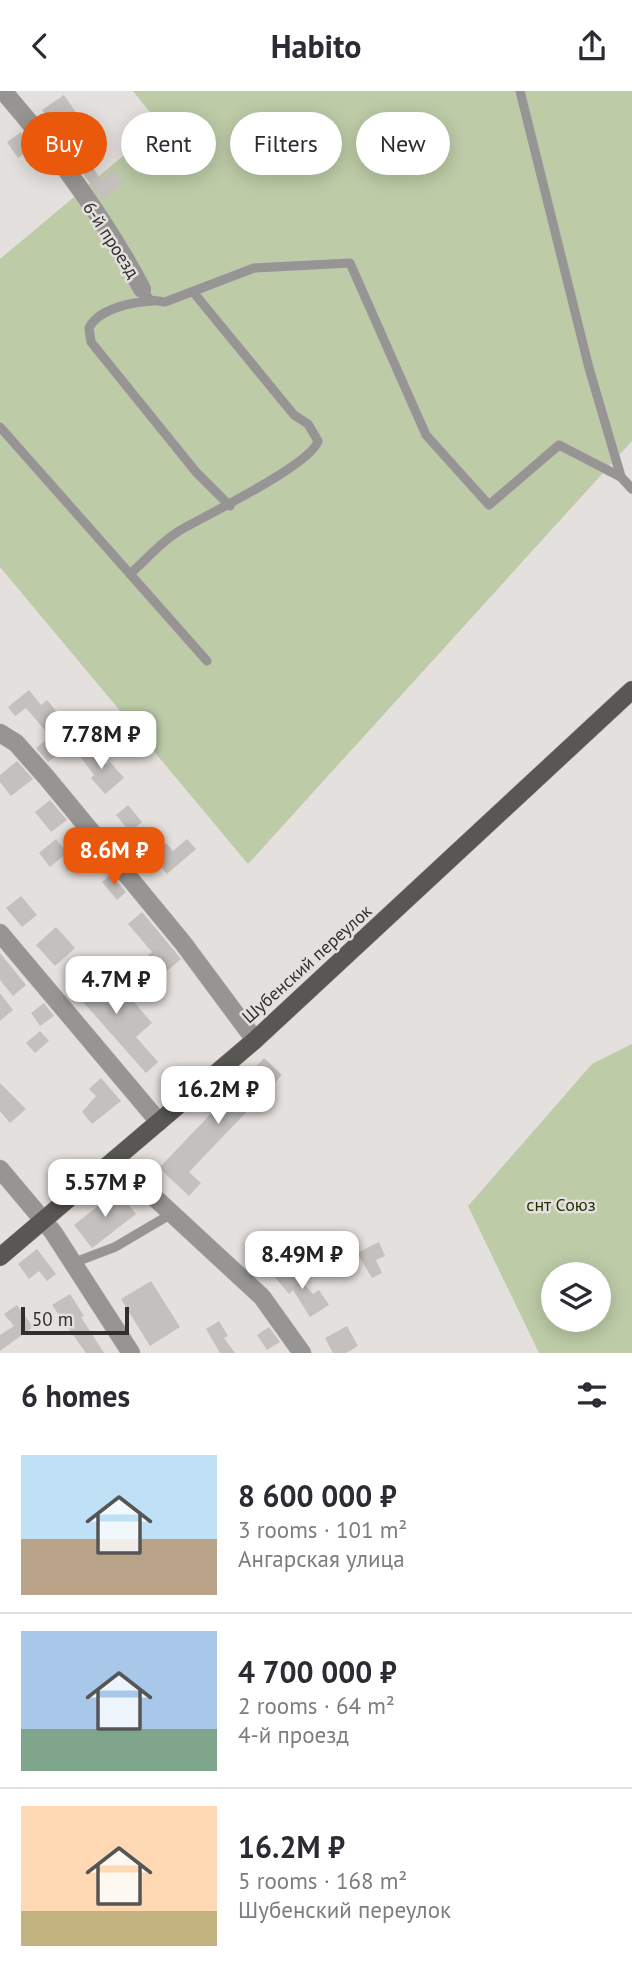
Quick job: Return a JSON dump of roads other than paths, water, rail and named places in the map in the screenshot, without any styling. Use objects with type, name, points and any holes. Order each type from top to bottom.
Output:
[{"type":"main road","name":"Шубенский переулок","points":[[0,1257],[255,1040],[632,690]]},
{"type":"street","name":"6-й проезд","points":[[3,91],[62,167],[148,295]]},
{"type":"street","points":[[0,733],[16,743],[47,778],[183,943],[255,1040]]},
{"type":"street","points":[[0,933],[159,1122]]},
{"type":"street","points":[[114,1160],[262,1297],[302,1353]]},
{"type":"street","points":[[0,1169],[44,1220],[131,1353]]},
{"type":"lane","points":[[520,91],[589,368],[621,477]]},
{"type":"lane","points":[[230,506],[196,472],[148,416],[91,342],[89,328],[96,319],[148,295],[171,300],[254,268],[350,263],[426,435],[489,505],[559,445],[621,477],[632,489]]},
{"type":"lane","points":[[130,574],[176,533],[230,506],[306,455],[317,441],[312,429],[294,415],[194,293]]},
{"type":"lane","points":[[0,427],[207,661]]},
{"type":"lane","points":[[73,1264],[115,1247],[172,1214]]},
{"type":"park label","name":"снт Союз","points":[[561,1205]]}]
